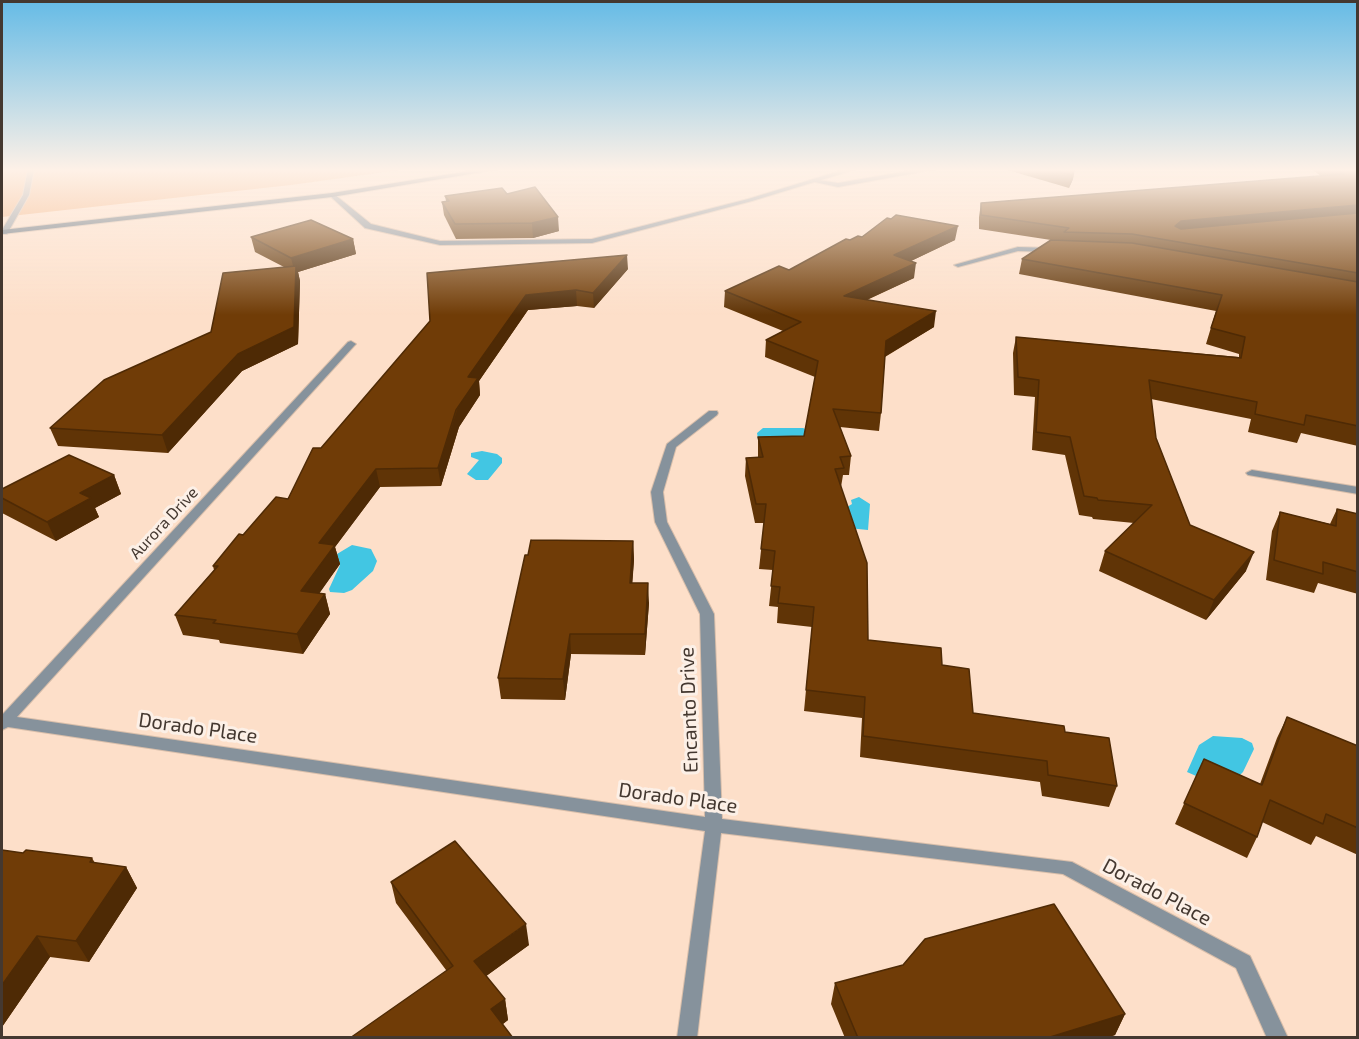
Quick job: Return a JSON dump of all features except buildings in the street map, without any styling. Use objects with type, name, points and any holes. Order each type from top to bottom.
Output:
[{"type":"main road","points":[[3,232],[132,217]]},
{"type":"street","points":[[3,232],[12,217]]},
{"type":"street","points":[[358,217],[368,226],[440,243],[592,241],[679,217]]},
{"type":"street","points":[[958,265],[1018,249],[1062,251]]},
{"type":"street","name":"Aurora Drive","points":[[3,722],[351,344]]},
{"type":"street","name":"Encanto Drive","points":[[687,1038],[714,825],[707,614],[661,522],[657,492],[671,446],[713,413]]},
{"type":"street","points":[[1252,473],[1358,491]]},
{"type":"street","name":"Dorado Place","points":[[3,722],[714,825],[1066,867],[1242,962],[1278,1038]]},
{"type":"water","points":[[763,428],[803,428],[810,431],[814,437],[758,439],[757,433]]},
{"type":"water","points":[[482,451],[497,454],[502,458],[502,463],[488,480],[476,480],[467,474],[479,460],[471,457],[471,453]]},
{"type":"water","points":[[859,497],[870,504],[868,530],[848,528],[842,510],[852,504],[851,500]]},
{"type":"water","points":[[352,545],[371,549],[377,561],[373,571],[352,590],[344,593],[330,592],[329,589],[340,565],[337,554]]},
{"type":"water","points":[[1213,736],[1242,738],[1252,743],[1254,749],[1243,772],[1226,789],[1187,772],[1199,745]]}]
